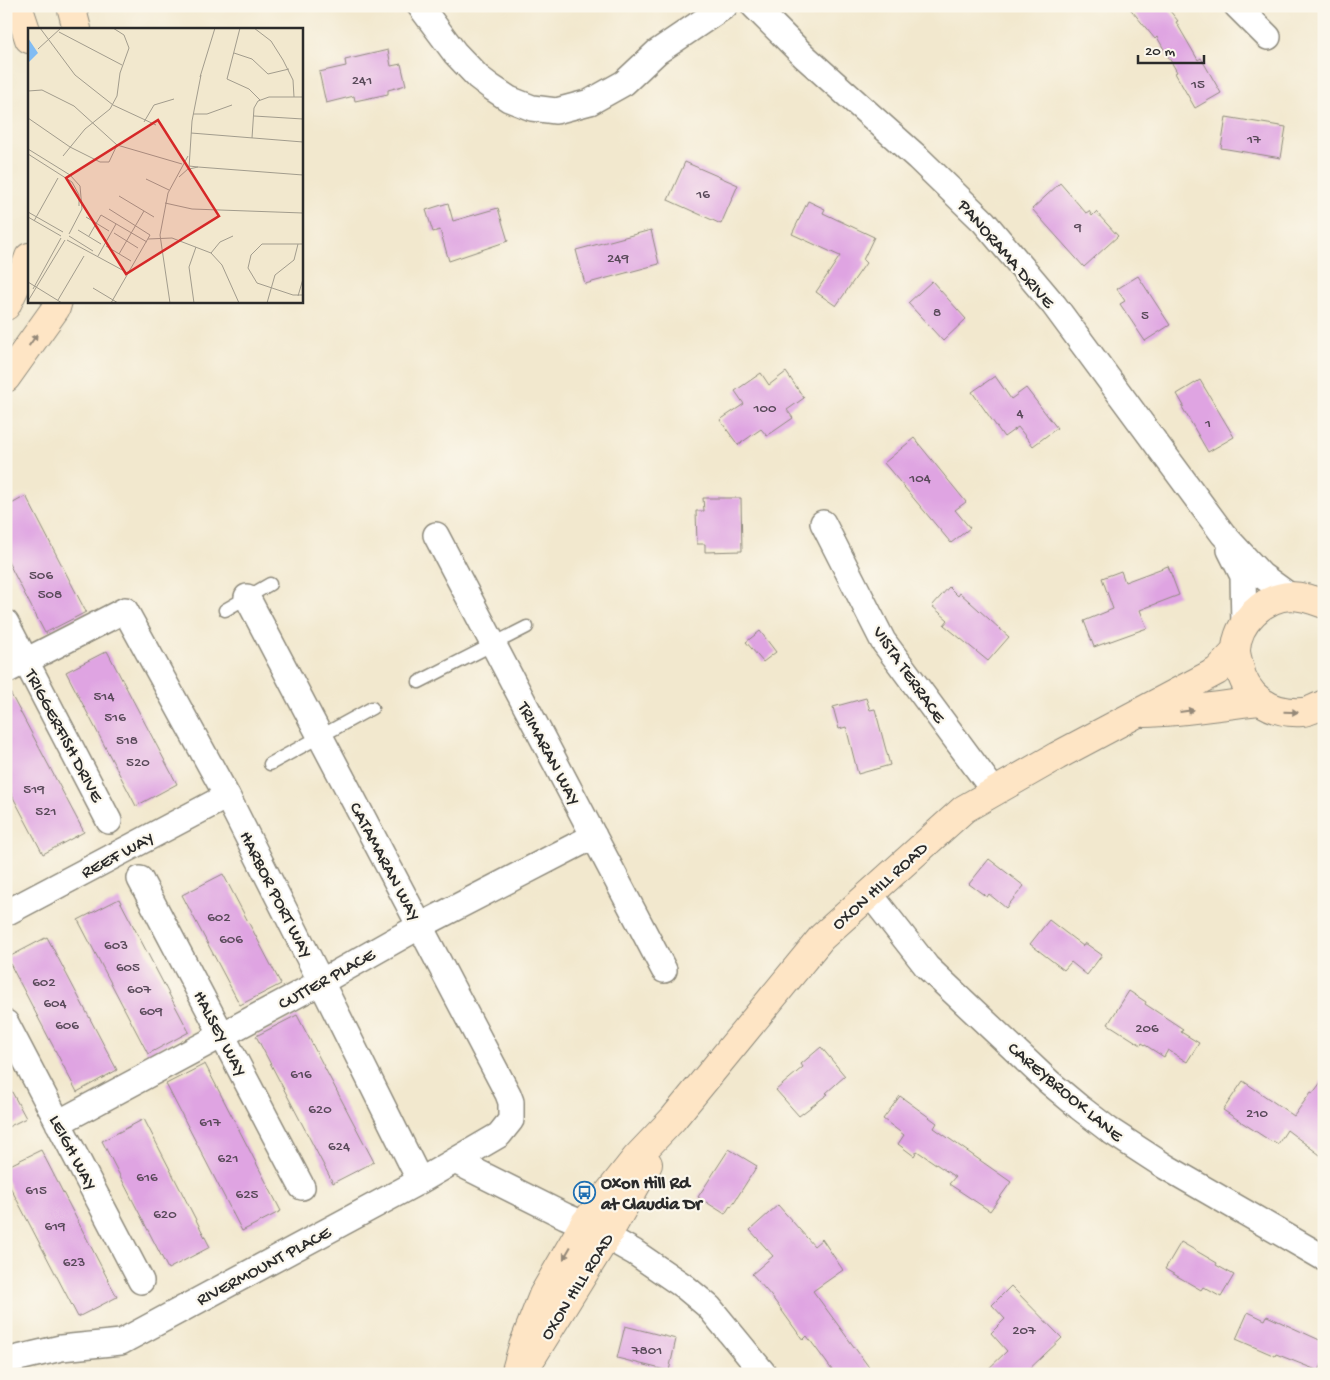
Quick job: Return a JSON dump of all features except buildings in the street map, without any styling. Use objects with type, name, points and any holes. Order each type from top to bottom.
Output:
[{"type":"main road","points":[[8,6],[28,36]]},
{"type":"main road","points":[[18,6],[28,36]]},
{"type":"main road","points":[[71,6],[77,28]]},
{"type":"main road","points":[[6,306],[28,260]]},
{"type":"main road","points":[[6,378],[56,308],[58,302]]},
{"type":"main road","points":[[1311,598],[1272,600],[1256,610],[1244,625],[1238,637],[1236,651],[1242,679],[1260,702],[1281,711],[1304,712],[1324,704]]},
{"type":"main road","name":"OXON HILL ROAD","points":[[522,1374],[595,1230],[636,1158],[673,1119],[822,937],[964,809],[1217,671],[1236,651]]},
{"type":"main road","name":"OXON HILL ROAD","points":[[1138,714],[1183,712],[1218,705],[1260,702]]},
{"type":"main road","name":"OXON HILL ROAD","points":[[516,1374],[529,1331],[543,1296],[595,1230]]},
{"type":"street","points":[[420,6],[455,53],[478,77],[491,87],[509,99],[532,108],[556,110],[590,102],[624,84],[657,52],[725,6]]},
{"type":"street","name":"PANORAMA DRIVE","points":[[754,6],[804,56],[918,158],[984,222],[1054,305],[1223,534],[1261,576],[1311,598]]},
{"type":"street","points":[[1236,6],[1268,38]]},
{"type":"street","name":"VISTA TERRACE","points":[[823,523],[883,641],[994,791]]},
{"type":"street","name":"PANORAMA DRIVE","points":[[1223,534],[1243,576],[1244,625]]},
{"type":"street","name":"TRIMARAN WAY","points":[[436,535],[664,970]]},
{"type":"street","name":"CATAMARAN WAY","points":[[247,597],[508,1094],[512,1111],[511,1120],[507,1127]]},
{"type":"street","name":"HARBOR PORT WAY","points":[[16,666],[125,610],[227,796],[420,1182]]},
{"type":"street","name":"TRIGGERFISH DRIVE","points":[[6,623],[16,666],[109,820]]},
{"type":"street","name":"REEF WAY","points":[[6,913],[227,796]]},
{"type":"street","name":"CUTTER PLACE","points":[[58,1122],[321,982],[420,926],[594,836]]},
{"type":"street","name":"HALSEY WAY","points":[[140,879],[302,1187]]},
{"type":"street","name":"CAREYBROOK LANE","points":[[870,894],[927,967],[1049,1082],[1079,1107],[1166,1167],[1324,1258]]},
{"type":"street","name":"LEIGH WAY","points":[[6,1023],[141,1281]]},
{"type":"street","name":"RIVERMOUNT PLACE","points":[[9,1356],[120,1342],[420,1182],[499,1135],[507,1127]]},
{"type":"street","points":[[455,1161],[595,1230],[663,1271],[709,1307],[764,1374]]},
{"type":"lane","points":[[225,610],[270,584]]},
{"type":"lane","points":[[419,682],[527,627]]},
{"type":"lane","points":[[270,764],[372,708]]},
{"type":"place","name":"Oxon Hill Rd at Claudia Dr","points":[[585,1192]]}]
